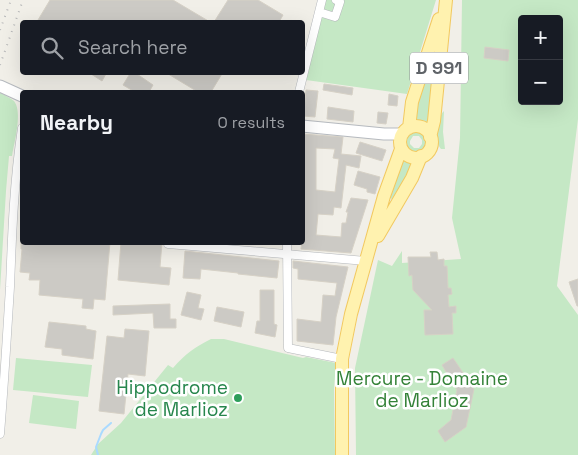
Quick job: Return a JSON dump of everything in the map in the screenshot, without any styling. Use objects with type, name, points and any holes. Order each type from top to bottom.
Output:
[{"type":"main road","name":"D 991","points":[[430,137],[434,121],[446,0]]},
{"type":"main road","name":"D 991","points":[[346,344],[351,314],[388,181],[403,138],[421,72],[446,0]]},
{"type":"main road","points":[[0,86],[20,95]]},
{"type":"main road","points":[[305,126],[384,134],[403,138]]},
{"type":"main road","points":[[414,126],[428,132],[430,137],[428,152],[422,156],[412,157],[404,153],[403,138],[414,126]]},
{"type":"main road","name":"D 991","points":[[367,257],[412,178],[422,156]]},
{"type":"main road","points":[[342,455],[342,359],[346,344]]},
{"type":"main road","points":[[342,382],[346,344]]},
{"type":"street","points":[[305,72],[322,0]]},
{"type":"street","points":[[319,12],[335,17],[340,2],[336,0]]},
{"type":"street","points":[[300,90],[304,75]]},
{"type":"street","points":[[0,434],[7,349],[12,237],[20,143]]},
{"type":"street","points":[[180,245],[288,254],[367,257]]},
{"type":"street","points":[[287,245],[288,348],[342,359]]},
{"type":"green space","points":[[325,0],[436,0],[407,94],[306,80]]},
{"type":"green space","name":"Mercure - Domaine de Marlioz","points":[[462,0],[578,0],[578,119],[557,286],[578,315],[578,455],[356,455],[355,368],[378,260],[392,266],[402,251],[402,263],[461,259],[452,218],[460,138]]},
{"type":"green space","points":[[427,64],[434,65],[430,124],[414,121]]},
{"type":"green space","points":[[0,93],[14,101],[17,106],[18,120],[12,156],[9,156],[0,290]]},
{"type":"green space","points":[[444,111],[443,132],[445,149],[441,149],[436,139],[440,117]]},
{"type":"green space","points":[[414,131],[423,134],[426,139],[425,147],[419,152],[411,152],[407,146],[406,137]],"holes":[[[413,136],[419,136],[422,144],[419,148],[414,148],[410,141]]]},
{"type":"green space","points":[[401,159],[413,165],[392,199],[390,198]]},
{"type":"green space","name":"Hippodrome de Marlioz","points":[[211,339],[224,339],[303,358],[336,363],[334,389],[335,455],[91,455],[98,444],[121,423],[168,365],[173,368],[190,351]]},
{"type":"green space","points":[[16,358],[92,365],[88,397],[13,390]]},
{"type":"green space","points":[[33,395],[79,401],[76,429],[29,423]]},
{"type":"building","points":[[50,0],[173,0],[207,20],[38,20]]},
{"type":"building","points":[[228,0],[258,0],[283,15],[280,20],[215,20]]},
{"type":"building","points":[[485,47],[509,50],[508,61],[484,58]]},
{"type":"building","points":[[93,75],[105,75],[102,81]]},
{"type":"building","points":[[129,75],[138,75],[153,85],[150,90],[132,90],[123,85]]},
{"type":"building","points":[[170,75],[221,75],[212,90],[195,90]]},
{"type":"building","points":[[324,84],[353,88],[352,95],[323,90]]},
{"type":"building","points":[[306,90],[318,91],[315,117],[305,116]]},
{"type":"building","points":[[389,94],[398,96],[397,106],[388,105]]},
{"type":"building","points":[[328,107],[354,111],[353,122],[327,119]]},
{"type":"building","points":[[378,112],[388,113],[386,124],[377,123]]},
{"type":"building","points":[[305,134],[343,137],[341,154],[361,156],[359,168],[346,165],[341,208],[334,207],[333,215],[318,214],[316,235],[341,237],[342,223],[346,223],[348,212],[346,212],[351,198],[368,200],[351,253],[301,249],[302,245],[305,245]],"holes":[[[316,148],[335,149],[333,158],[339,159],[335,192],[316,190]]]},
{"type":"building","points":[[360,142],[386,150],[382,161],[356,153]]},
{"type":"building","points":[[358,171],[380,177],[375,194],[354,185]]},
{"type":"building","points":[[21,245],[110,245],[105,300],[94,299],[93,309],[82,308],[83,299],[39,295],[40,280],[29,280],[30,273],[20,272]]},
{"type":"building","points":[[121,245],[162,245],[160,267],[171,268],[169,285],[118,280]]},
{"type":"building","points":[[185,251],[279,261],[277,278],[201,269],[200,279],[183,278]]},
{"type":"building","points":[[430,252],[437,252],[438,260],[444,259],[444,266],[447,266],[448,288],[451,288],[452,294],[448,295],[449,307],[456,306],[456,313],[452,313],[453,334],[425,335],[424,310],[432,310],[413,290],[412,275],[409,276],[408,257],[431,257]]},
{"type":"building","points":[[293,261],[348,267],[336,317],[333,345],[297,341],[297,319],[321,322],[323,295],[335,296],[337,283],[298,279],[298,269],[293,268]]},
{"type":"building","points":[[578,279],[578,306],[577,306],[569,282]]},
{"type":"building","points":[[260,290],[274,290],[274,324],[277,325],[275,337],[255,333],[257,321],[260,321]]},
{"type":"building","points":[[187,292],[201,295],[198,308],[204,309],[201,320],[181,315]]},
{"type":"building","points":[[170,304],[170,319],[176,319],[176,328],[154,328],[153,313],[113,315],[113,306]]},
{"type":"building","points":[[217,307],[244,312],[241,327],[214,321]]},
{"type":"building","points":[[49,322],[86,326],[86,329],[96,331],[93,359],[62,355],[62,349],[45,347]]},
{"type":"building","points":[[125,329],[149,331],[145,376],[128,374],[124,414],[99,411],[107,336],[124,338]]},
{"type":"building","points":[[453,358],[474,389],[466,427],[445,442],[438,431],[451,420],[457,390],[442,365]]},
{"type":"waterway","points":[[98,455],[96,447],[101,434],[111,423]]},
{"type":"railway","points":[[0,30],[11,0]]},
{"type":"railway","points":[[0,65],[23,0]]},
{"type":"place","name":"Hippodrome de Marlioz","points":[[238,398]]}]
